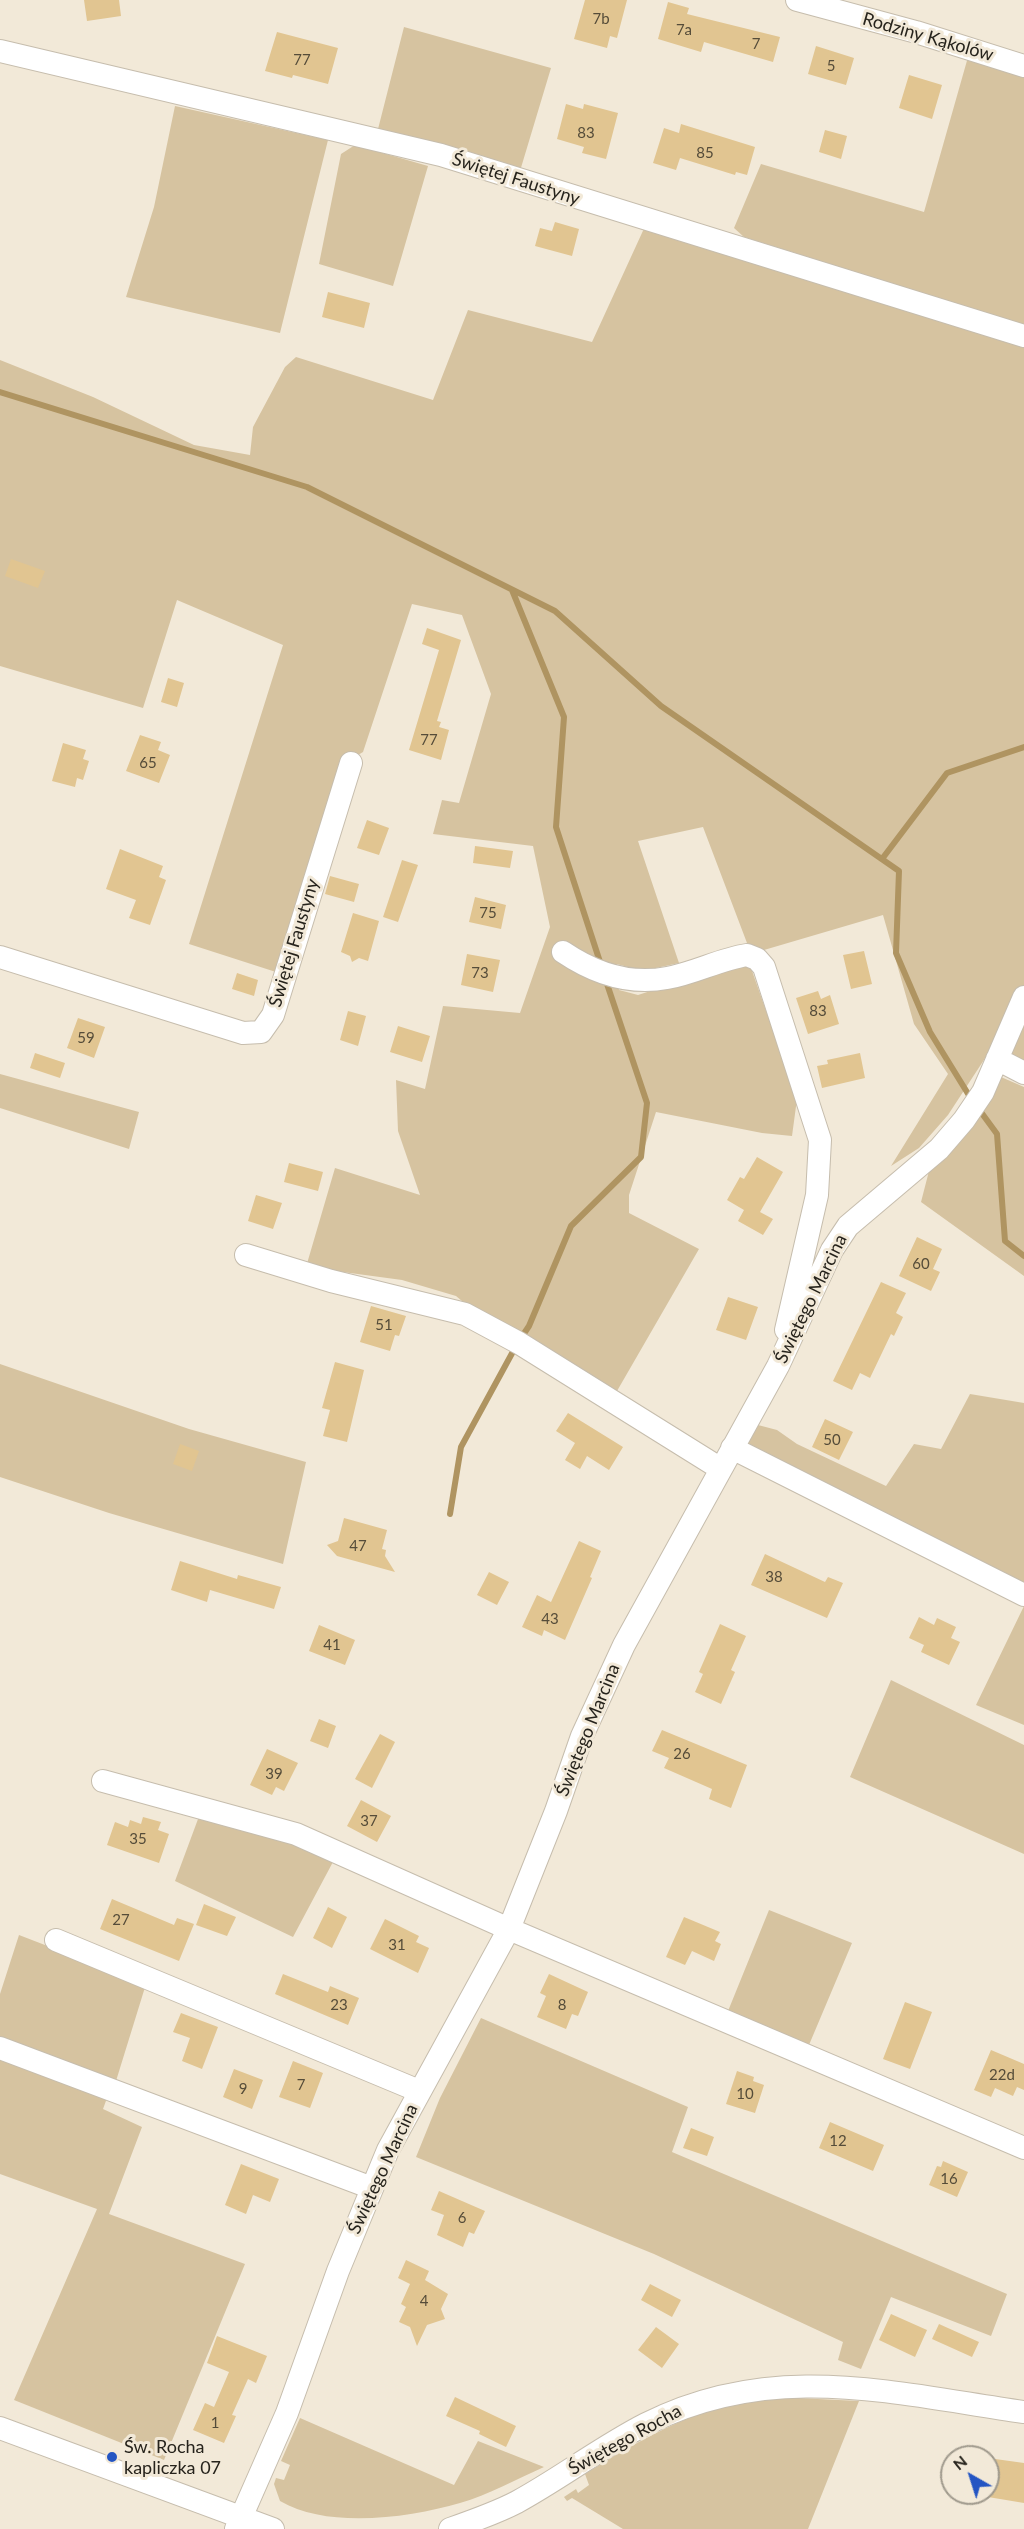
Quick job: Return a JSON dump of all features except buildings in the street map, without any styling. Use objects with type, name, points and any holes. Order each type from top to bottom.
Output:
[{"type":"street","name":"Rodziny Kąkolów","points":[[797,0],[916,32],[1024,66]]},
{"type":"street","name":"Świętej Faustyny","points":[[0,51],[441,155],[1024,336]]},
{"type":"street","name":"Świętej Faustyny","points":[[0,957],[243,1033],[261,1032],[273,1015],[351,762]]},
{"type":"street","points":[[563,952],[584,966],[622,979],[668,978],[747,955],[758,959],[764,968],[820,1140],[817,1195],[778,1366]]},
{"type":"street","name":"Świętego Marcina","points":[[240,2525],[287,2413],[338,2271],[372,2188],[419,2091],[508,1929],[597,1701],[624,1645],[778,1366],[832,1250],[848,1226],[939,1149],[964,1120],[983,1092],[1024,997]]},
{"type":"street","points":[[997,1059],[1024,1073]]},
{"type":"street","points":[[246,1255],[331,1281],[465,1314],[519,1343],[721,1469]]},
{"type":"street","points":[[732,1449],[1024,1595]]},
{"type":"street","points":[[103,1781],[296,1834],[508,1929],[1024,2148]]},
{"type":"street","points":[[56,1940],[419,2091]]},
{"type":"street","points":[[0,2048],[372,2188]]},
{"type":"street","name":"Świętego Rocha","points":[[450,2529],[517,2502],[598,2452],[669,2413],[711,2397],[743,2390],[822,2386],[1024,2412]]},
{"type":"street","points":[[0,2428],[240,2525],[273,2529]]},
{"type":"shaded area","points":[[404,27],[551,68],[520,171],[377,133]]},
{"type":"shaded area","points":[[970,50],[1024,69],[1024,325],[744,237],[734,228],[761,164],[924,212]]},
{"type":"shaded area","points":[[175,106],[328,140],[280,333],[126,297],[154,207]]},
{"type":"shaded area","points":[[355,145],[428,166],[393,286],[319,264],[341,154]]},
{"type":"shaded area","points":[[647,222],[1024,333],[1024,1062],[993,1046],[948,1115],[919,1148],[891,1166],[948,1074],[914,1024],[883,915],[764,950],[747,943],[703,827],[638,841],[679,963],[642,971],[617,964],[619,990],[638,995],[737,963],[751,968],[797,1099],[792,1136],[762,1133],[656,1112],[629,1195],[629,1213],[699,1249],[617,1391],[475,1312],[456,1296],[402,1280],[306,1267],[335,1168],[420,1195],[398,1131],[396,1080],[425,1089],[443,1006],[520,1013],[550,927],[533,846],[433,834],[442,800],[459,803],[491,694],[462,615],[412,604],[363,752],[338,767],[279,973],[189,944],[283,645],[177,600],[143,708],[0,666],[0,360],[93,397],[194,445],[250,455],[253,427],[285,367],[296,357],[433,400],[468,310],[592,342]]},
{"type":"shaded area","points":[[0,1074],[139,1112],[129,1149],[0,1108]]},
{"type":"shaded area","points":[[1001,1077],[1024,1087],[1024,1276],[921,1202],[929,1171]]},
{"type":"shaded area","points":[[0,1364],[189,1429],[306,1462],[283,1564],[109,1513],[0,1477]]},
{"type":"shaded area","points":[[970,1394],[1024,1403],[1024,1583],[745,1449],[758,1425],[777,1430],[797,1444],[886,1486],[914,1444],[941,1449]]},
{"type":"shaded area","points":[[1024,1606],[1024,1725],[976,1705]]},
{"type":"shaded area","points":[[891,1680],[1024,1745],[1024,1854],[850,1777]]},
{"type":"shaded area","points":[[201,1811],[334,1860],[293,1937],[175,1881]]},
{"type":"shaded area","points":[[769,1910],[852,1943],[806,2052],[726,2016]]},
{"type":"shaded area","points":[[19,1935],[146,1984],[116,2081],[0,2038],[0,1994]]},
{"type":"shaded area","points":[[481,2018],[688,2107],[672,2152],[1007,2294],[991,2336],[891,2297],[861,2369],[838,2360],[843,2342],[654,2254],[416,2157],[440,2098]]},
{"type":"shaded area","points":[[0,2057],[107,2098],[103,2109],[142,2127],[109,2214],[245,2264],[164,2460],[14,2400],[97,2209],[0,2174]]},
{"type":"shaded area","points":[[797,2398],[859,2401],[808,2529],[623,2529],[572,2498],[567,2501],[564,2497],[576,2489],[578,2493],[589,2485],[585,2474],[624,2450],[688,2418],[732,2404],[755,2400]]},
{"type":"shaded area","points":[[300,2418],[454,2485],[478,2441],[544,2467],[481,2496],[417,2513],[368,2518],[321,2515],[299,2510],[280,2501],[274,2484],[276,2478],[284,2480],[290,2465],[281,2461]]},
{"type":"waterway","points":[[0,392],[307,487],[555,611],[661,706],[899,871],[896,953],[930,1032],[970,1097]]},
{"type":"waterway","points":[[512,590],[564,717],[556,827],[601,965]]},
{"type":"waterway","points":[[882,859],[947,773],[1024,747]]},
{"type":"waterway","points":[[521,1338],[529,1326],[571,1226],[641,1157],[647,1103],[605,978]]},
{"type":"waterway","points":[[978,1108],[997,1134],[1005,1241],[1024,1256]]},
{"type":"waterway","points":[[450,1514],[461,1447],[516,1346]]},
{"type":"place","name":"Św. Rocha kapliczka 07","points":[[112,2457]]}]
